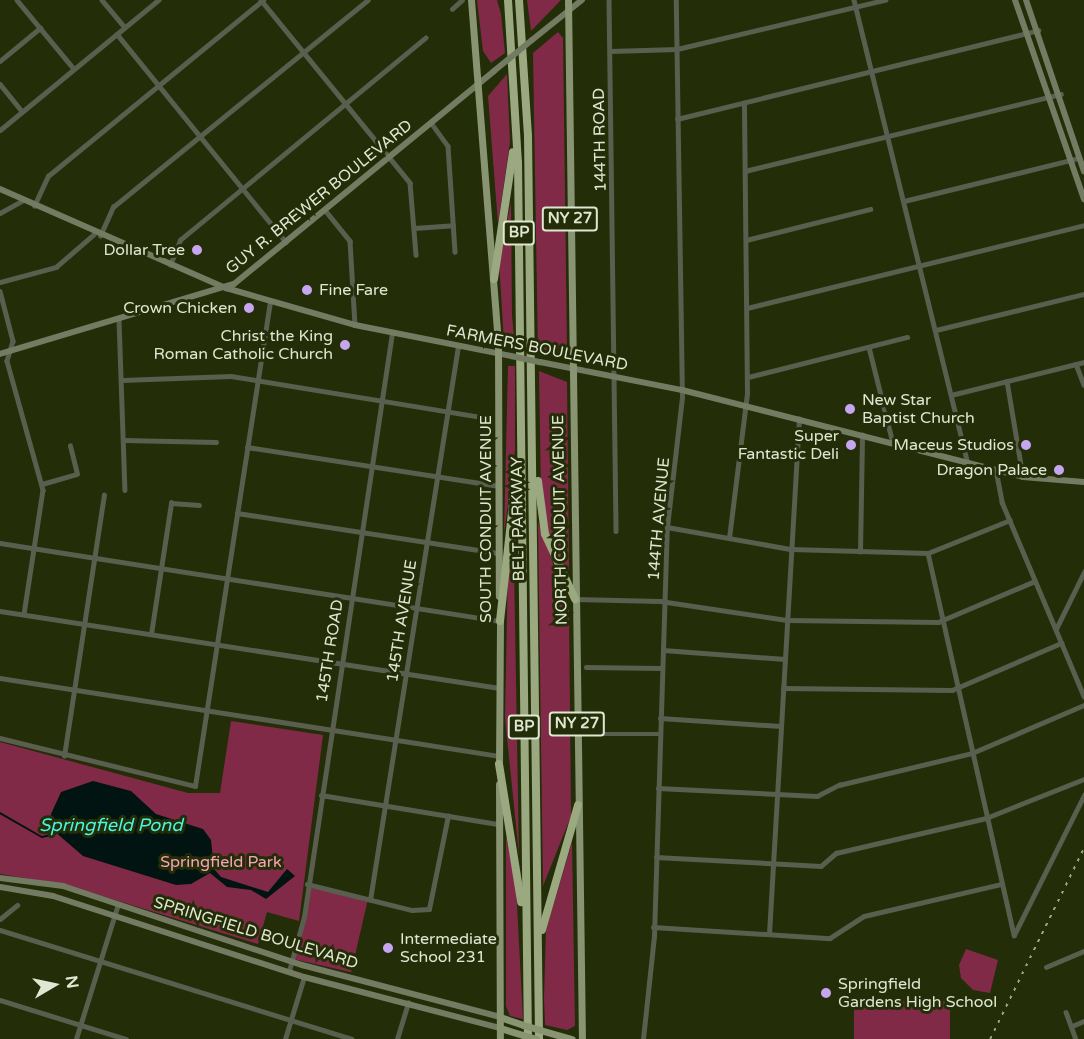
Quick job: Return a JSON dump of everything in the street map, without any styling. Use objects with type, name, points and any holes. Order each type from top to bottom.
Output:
[{"type":"highway","name":"BELT PARKWAY","points":[[508,0],[517,118],[526,1037]]},
{"type":"highway","name":"BELT PARKWAY","points":[[519,2],[528,114],[537,1039]]},
{"type":"highway","points":[[494,279],[517,118]]},
{"type":"highway","points":[[532,422],[543,527],[575,599]]},
{"type":"highway","points":[[500,621],[521,435]]},
{"type":"highway","points":[[500,760],[518,867],[527,961]]},
{"type":"highway","points":[[538,963],[546,902],[578,805]]},
{"type":"main road","name":"SOUTH CONDUIT AVENUE","points":[[471,0],[481,82],[498,353],[500,1039]]},
{"type":"main road","name":"NORTH CONDUIT AVENUE","points":[[568,0],[582,1039]]},
{"type":"main road","name":"GUY R. BREWER BOULEVARD","points":[[0,354],[226,288],[432,124],[582,0]]},
{"type":"main road","points":[[1015,0],[1052,96],[1084,198]]},
{"type":"main road","points":[[1026,0],[1061,94],[1084,171]]},
{"type":"main road","name":"FARMERS BOULEVARD","points":[[0,189],[97,235],[226,288],[355,325],[682,390],[1023,477],[1084,482]]},
{"type":"main road","name":"SPRINGFIELD BOULEVARD","points":[[0,878],[63,886],[292,961],[500,1017],[572,1039]]},
{"type":"main road","name":"SPRINGFIELD BOULEVARD","points":[[0,887],[115,914],[304,977],[537,1039]]},
{"type":"street","points":[[17,0],[74,69]]},
{"type":"street","points":[[102,0],[125,27]]},
{"type":"street","points":[[0,130],[158,0]]},
{"type":"street","points":[[34,206],[48,176],[262,0],[410,183],[416,255]]},
{"type":"street","points":[[0,282],[56,267],[97,235],[113,207],[368,0]]},
{"type":"street","points":[[452,9],[462,0]]},
{"type":"street","name":"144TH ROAD","points":[[609,0],[616,531]]},
{"type":"street","name":"144TH AVENUE","points":[[643,1039],[653,927],[668,527],[682,390],[676,0]]},
{"type":"street","points":[[854,0],[968,463]]},
{"type":"street","points":[[610,51],[676,49],[885,0]]},
{"type":"street","points":[[0,61],[40,28]]},
{"type":"street","points":[[677,119],[1038,30]]},
{"type":"street","points":[[117,34],[286,242]]},
{"type":"street","points":[[170,265],[180,240],[425,38]]},
{"type":"street","points":[[1,86],[22,111]]},
{"type":"street","points":[[745,171],[1061,94]]},
{"type":"street","points":[[729,538],[748,377],[744,103]]},
{"type":"street","points":[[432,124],[448,146],[455,252]]},
{"type":"street","points":[[904,201],[1079,158]]},
{"type":"street","points":[[0,213],[23,200]]},
{"type":"street","points":[[746,240],[870,209]]},
{"type":"street","points":[[325,210],[350,241],[355,325]]},
{"type":"street","points":[[414,228],[453,225]]},
{"type":"street","points":[[747,308],[1084,225]]},
{"type":"street","points":[[0,291],[13,341],[7,361],[42,484],[24,614]]},
{"type":"street","points":[[936,330],[1084,294]]},
{"type":"street","points":[[0,738],[64,756],[195,786],[270,301]]},
{"type":"street","points":[[119,320],[126,490]]},
{"type":"street","name":"145TH ROAD","points":[[289,971],[307,884],[392,333]]},
{"type":"street","points":[[748,377],[907,337]]},
{"type":"street","name":"145TH AVENUE","points":[[370,900],[458,346]]},
{"type":"street","points":[[869,346],[893,443]]},
{"type":"street","points":[[951,394],[1084,362]]},
{"type":"street","points":[[1076,364],[1084,385]]},
{"type":"street","points":[[122,380],[231,376],[489,418]]},
{"type":"street","points":[[1007,381],[1023,477]]},
{"type":"street","points":[[769,934],[799,419]]},
{"type":"street","points":[[860,552],[862,435]]},
{"type":"street","points":[[123,440],[216,442]]},
{"type":"street","points":[[42,484],[77,474],[70,446]]},
{"type":"street","points":[[247,447],[499,486]]},
{"type":"street","points":[[996,470],[1010,520],[1084,696]]},
{"type":"street","points":[[64,756],[104,495]]},
{"type":"street","points":[[151,634],[171,503],[199,505]]},
{"type":"street","points":[[237,513],[499,553]]},
{"type":"street","points":[[668,527],[791,549],[928,553],[1010,520]]},
{"type":"street","points":[[0,543],[500,621]]},
{"type":"street","points":[[928,553],[1014,935],[1084,795]]},
{"type":"street","points":[[1056,629],[1084,572]]},
{"type":"street","points":[[575,599],[665,602],[787,620],[942,620],[1035,581]]},
{"type":"street","points":[[0,611],[499,688]]},
{"type":"street","points":[[783,688],[957,687],[1061,643]]},
{"type":"street","points":[[663,650],[785,659]]},
{"type":"street","points":[[586,667],[661,668]]},
{"type":"street","points":[[0,678],[330,729],[500,760]]},
{"type":"street","points":[[658,788],[817,796],[839,784],[972,753],[1084,705]]},
{"type":"street","points":[[660,718],[781,726]]},
{"type":"street","points":[[587,734],[660,734]]},
{"type":"street","points":[[656,856],[821,866],[836,853],[986,818],[1084,779]]},
{"type":"street","points":[[321,795],[499,824]]},
{"type":"street","points":[[307,884],[370,900],[429,909],[448,816]]},
{"type":"street","points":[[653,927],[830,938],[864,916],[1002,884]]},
{"type":"street","points":[[76,1039],[118,904]]},
{"type":"street","points":[[0,919],[17,905]]},
{"type":"street","points":[[0,930],[352,1039]]},
{"type":"street","points":[[1046,968],[1084,951]]},
{"type":"street","points":[[285,1039],[304,977]]},
{"type":"street","points":[[0,1000],[126,1039]]},
{"type":"street","points":[[397,1039],[408,1003]]},
{"type":"street","points":[[1066,1012],[1076,1039]]},
{"type":"street","points":[[1072,1026],[1084,1021]]},
{"type":"green space","points":[[477,0],[497,0],[501,14],[505,53],[491,63],[483,51]]},
{"type":"green space","points":[[527,0],[561,0],[531,31]]},
{"type":"green space","points":[[558,32],[563,38],[567,348],[557,357],[538,354],[533,53]]},
{"type":"green space","points":[[507,74],[510,142],[498,224],[488,96]]},
{"type":"green space","points":[[511,202],[512,315],[515,349],[504,342],[499,262]]},
{"type":"green space","points":[[508,366],[515,366],[515,450],[504,534]]},
{"type":"green space","points":[[539,371],[567,382],[569,570],[564,571],[550,540],[541,495]]},
{"type":"green space","points":[[517,520],[514,563],[519,855],[505,718],[508,565]]},
{"type":"green space","points":[[538,522],[569,608],[571,816],[543,886]]},
{"type":"green space","name":"Springfield Park","points":[[231,721],[323,735],[299,921],[267,912],[258,944],[67,885],[0,874],[0,742],[188,793],[220,793]]},
{"type":"green space","points":[[506,836],[516,886],[523,1019],[510,1016],[506,1006]]},
{"type":"green space","points":[[572,842],[575,1026],[567,1030],[545,1025],[544,998],[546,930]]},
{"type":"green space","points":[[311,888],[368,901],[351,972],[295,959]]},
{"type":"green space","points":[[966,949],[998,960],[990,993],[973,990],[961,978],[959,965]]},
{"type":"green space","points":[[854,1001],[950,1001],[950,1039],[854,1039]]},
{"type":"water","name":"Springfield Pond","points":[[93,781],[131,791],[156,814],[203,829],[211,840],[214,869],[221,877],[268,892],[287,869],[295,876],[266,899],[251,890],[227,887],[210,873],[191,884],[176,885],[83,856],[54,831],[51,814],[61,792]]},
{"type":"waterway","points":[[0,813],[42,837],[55,834]]},
{"type":"railway","points":[[990,1039],[1084,848]]},
{"type":"place","name":"Dollar Tree","points":[[197,250]]},
{"type":"place","name":"Fine Fare","points":[[307,290]]},
{"type":"place","name":"Crown Chicken","points":[[249,308]]},
{"type":"place","name":"Christ the King Roman Catholic Church","points":[[345,345]]},
{"type":"place","name":"New Star Baptist Church","points":[[850,409]]},
{"type":"place","name":"Super Fantastic Deli","points":[[851,445]]},
{"type":"place","name":"Maceus Studios","points":[[1026,445]]},
{"type":"place","name":"Dragon Palace","points":[[1059,470]]},
{"type":"place","name":"Intermediate School 231","points":[[388,948]]},
{"type":"place","name":"Springfield Gardens High School","points":[[826,993]]}]
